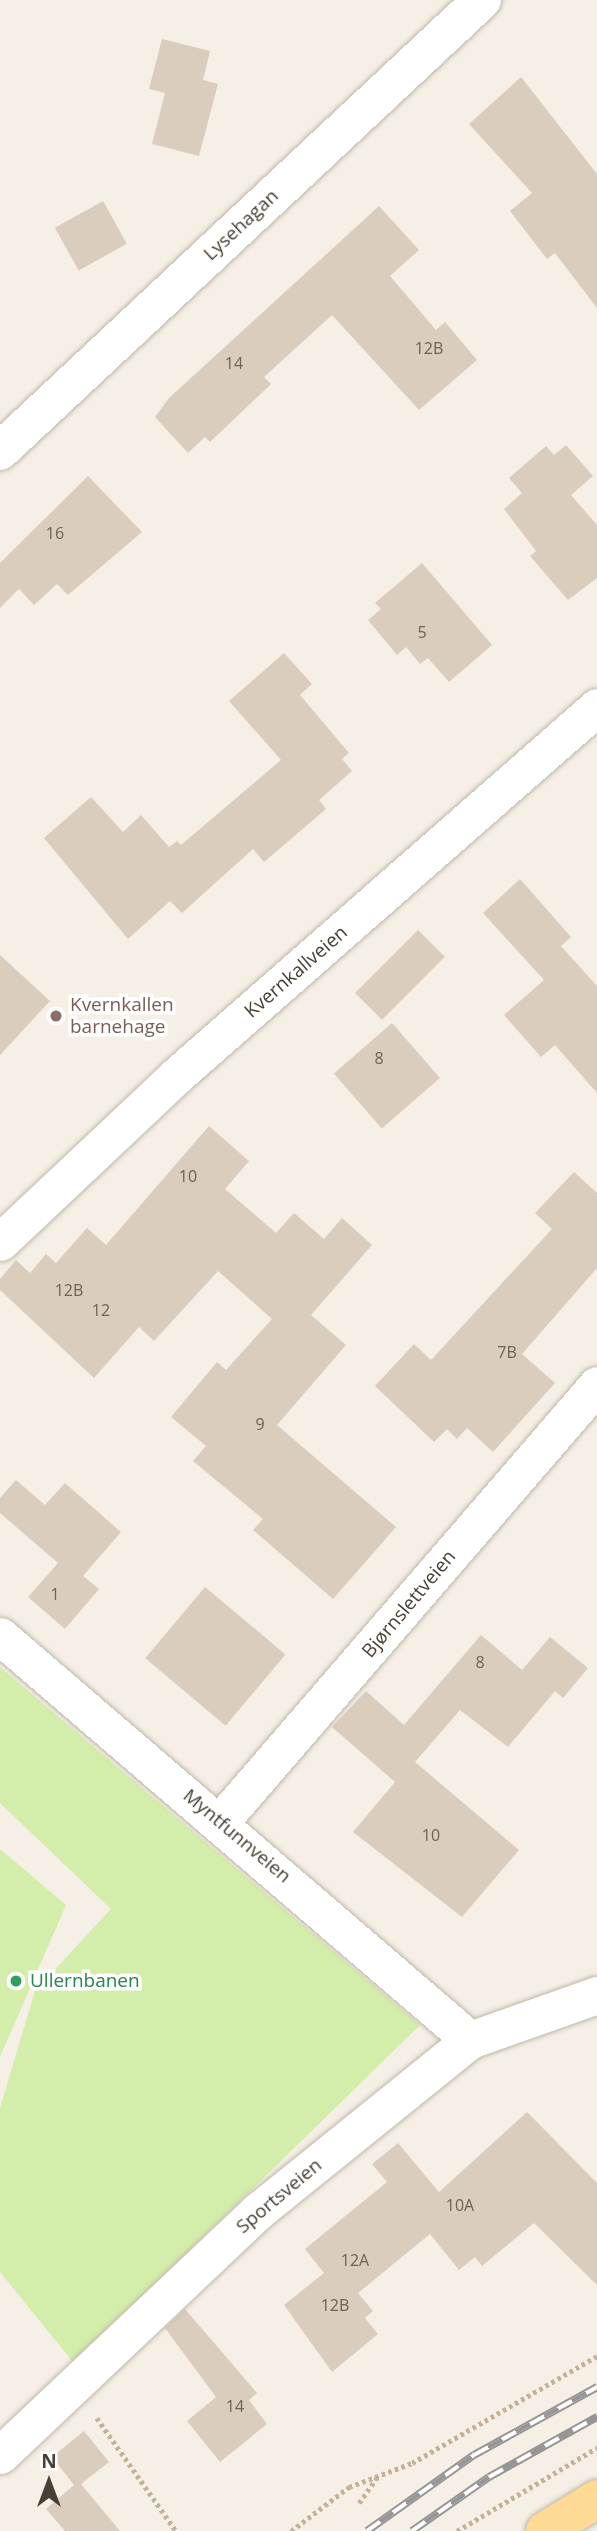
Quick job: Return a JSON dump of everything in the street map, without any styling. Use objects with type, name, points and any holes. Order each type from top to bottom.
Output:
[{"type":"main road","points":[[545,2531],[597,2499]]},
{"type":"street","name":"Lysehagan","points":[[0,450],[482,0]]},
{"type":"street","name":"Kvernkallveien","points":[[0,1242],[176,1076],[597,707]]},
{"type":"street","name":"Bjørnslettveien","points":[[220,1822],[597,1385]]},
{"type":"street","name":"Myntfunnveien","points":[[0,1636],[220,1822],[470,2040]]},
{"type":"street","name":"Sportsveien","points":[[0,2455],[258,2211],[470,2040],[597,1995]]},
{"type":"path","points":[[291,2531],[349,2487],[412,2463],[597,2356]]},
{"type":"path","points":[[74,2386],[176,2531]]},
{"type":"path","points":[[457,2531],[597,2448]]},
{"type":"path","points":[[359,2504],[378,2475]]},
{"type":"green space","points":[[0,1667],[420,2025],[74,2363],[0,2272],[0,2108],[35,1991],[111,1909],[0,1803]]},
{"type":"green space","name":"Ullernbanen","points":[[0,1849],[66,1905],[0,2057]]},
{"type":"building","points":[[162,39],[210,51],[203,80],[218,84],[199,156],[152,144],[165,93],[149,89]]},
{"type":"building","points":[[521,77],[597,174],[597,308],[555,253],[547,259],[510,211],[532,193],[469,124]]},
{"type":"building","points":[[103,201],[127,244],[79,271],[55,228]]},
{"type":"building","points":[[379,206],[419,250],[390,276],[436,330],[445,322],[477,360],[419,410],[332,315],[264,377],[271,384],[210,442],[205,437],[188,453],[155,417],[169,398]]},
{"type":"building","points":[[566,445],[593,476],[571,495],[597,525],[597,578],[568,600],[530,556],[536,551],[504,509],[522,493],[509,478],[546,446],[554,455]]},
{"type":"building","points":[[88,476],[142,532],[68,595],[57,584],[34,605],[19,589],[0,608],[0,563]]},
{"type":"building","points":[[422,563],[492,645],[449,682],[428,658],[420,664],[406,647],[397,655],[368,620],[381,609],[375,603]]},
{"type":"building","points":[[284,653],[312,684],[300,695],[349,753],[342,759],[352,771],[319,800],[326,809],[264,862],[253,849],[182,913],[170,901],[128,939],[44,838],[91,797],[123,832],[141,815],[169,847],[177,841],[181,845],[281,760],[229,701]]},
{"type":"building","points":[[520,879],[571,937],[561,946],[597,986],[597,1093],[555,1045],[541,1057],[504,1015],[544,980],[483,913]]},
{"type":"building","points":[[418,930],[445,957],[382,1020],[355,993]]},
{"type":"building","points":[[0,955],[50,1001],[0,1055]]},
{"type":"building","points":[[392,1023],[440,1078],[382,1129],[334,1074]]},
{"type":"building","points":[[209,1126],[249,1161],[225,1189],[276,1233],[294,1213],[324,1239],[342,1218],[372,1245],[311,1315],[346,1345],[277,1425],[396,1527],[333,1599],[253,1530],[263,1519],[193,1461],[206,1446],[171,1417],[217,1362],[226,1370],[272,1319],[218,1271],[154,1341],[139,1327],[94,1378],[0,1290],[0,1279],[16,1260],[30,1273],[46,1254],[56,1263],[87,1228],[106,1245]]},
{"type":"building","points":[[574,1172],[597,1193],[597,1268],[522,1354],[555,1383],[493,1452],[467,1428],[457,1439],[447,1429],[434,1442],[375,1386],[414,1344],[431,1360],[552,1229],[535,1213]]},
{"type":"building","points":[[16,1480],[45,1505],[65,1483],[121,1532],[83,1576],[99,1589],[65,1629],[28,1597],[58,1563],[0,1513],[0,1498]]},
{"type":"building","points":[[205,1587],[285,1654],[226,1726],[145,1658]]},
{"type":"building","points":[[481,1635],[522,1670],[550,1637],[588,1668],[563,1698],[555,1691],[508,1747],[460,1710],[415,1762],[519,1850],[462,1917],[353,1832],[395,1782],[332,1727],[366,1691],[404,1725]]},
{"type":"building","points":[[527,2112],[597,2183],[597,2285],[534,2223],[482,2266],[475,2257],[459,2270],[430,2234],[358,2293],[373,2311],[365,2318],[378,2334],[332,2372],[284,2305],[324,2273],[305,2249],[387,2182],[372,2164],[398,2143],[439,2192]]},
{"type":"building","points":[[185,2309],[257,2393],[249,2400],[267,2424],[220,2462],[187,2421],[216,2397],[165,2328]]},
{"type":"building","points":[[84,2431],[109,2462],[81,2484],[120,2531],[65,2531],[46,2509],[74,2485],[52,2457]]},
{"type":"railway","points":[[367,2531],[474,2455],[597,2387]]},
{"type":"railway","points":[[412,2531],[489,2477],[597,2417]]},
{"type":"place","name":"Kvernkallen barnehage","points":[[56,1016]]},
{"type":"place","name":"Ullernbanen","points":[[16,1981]]}]
